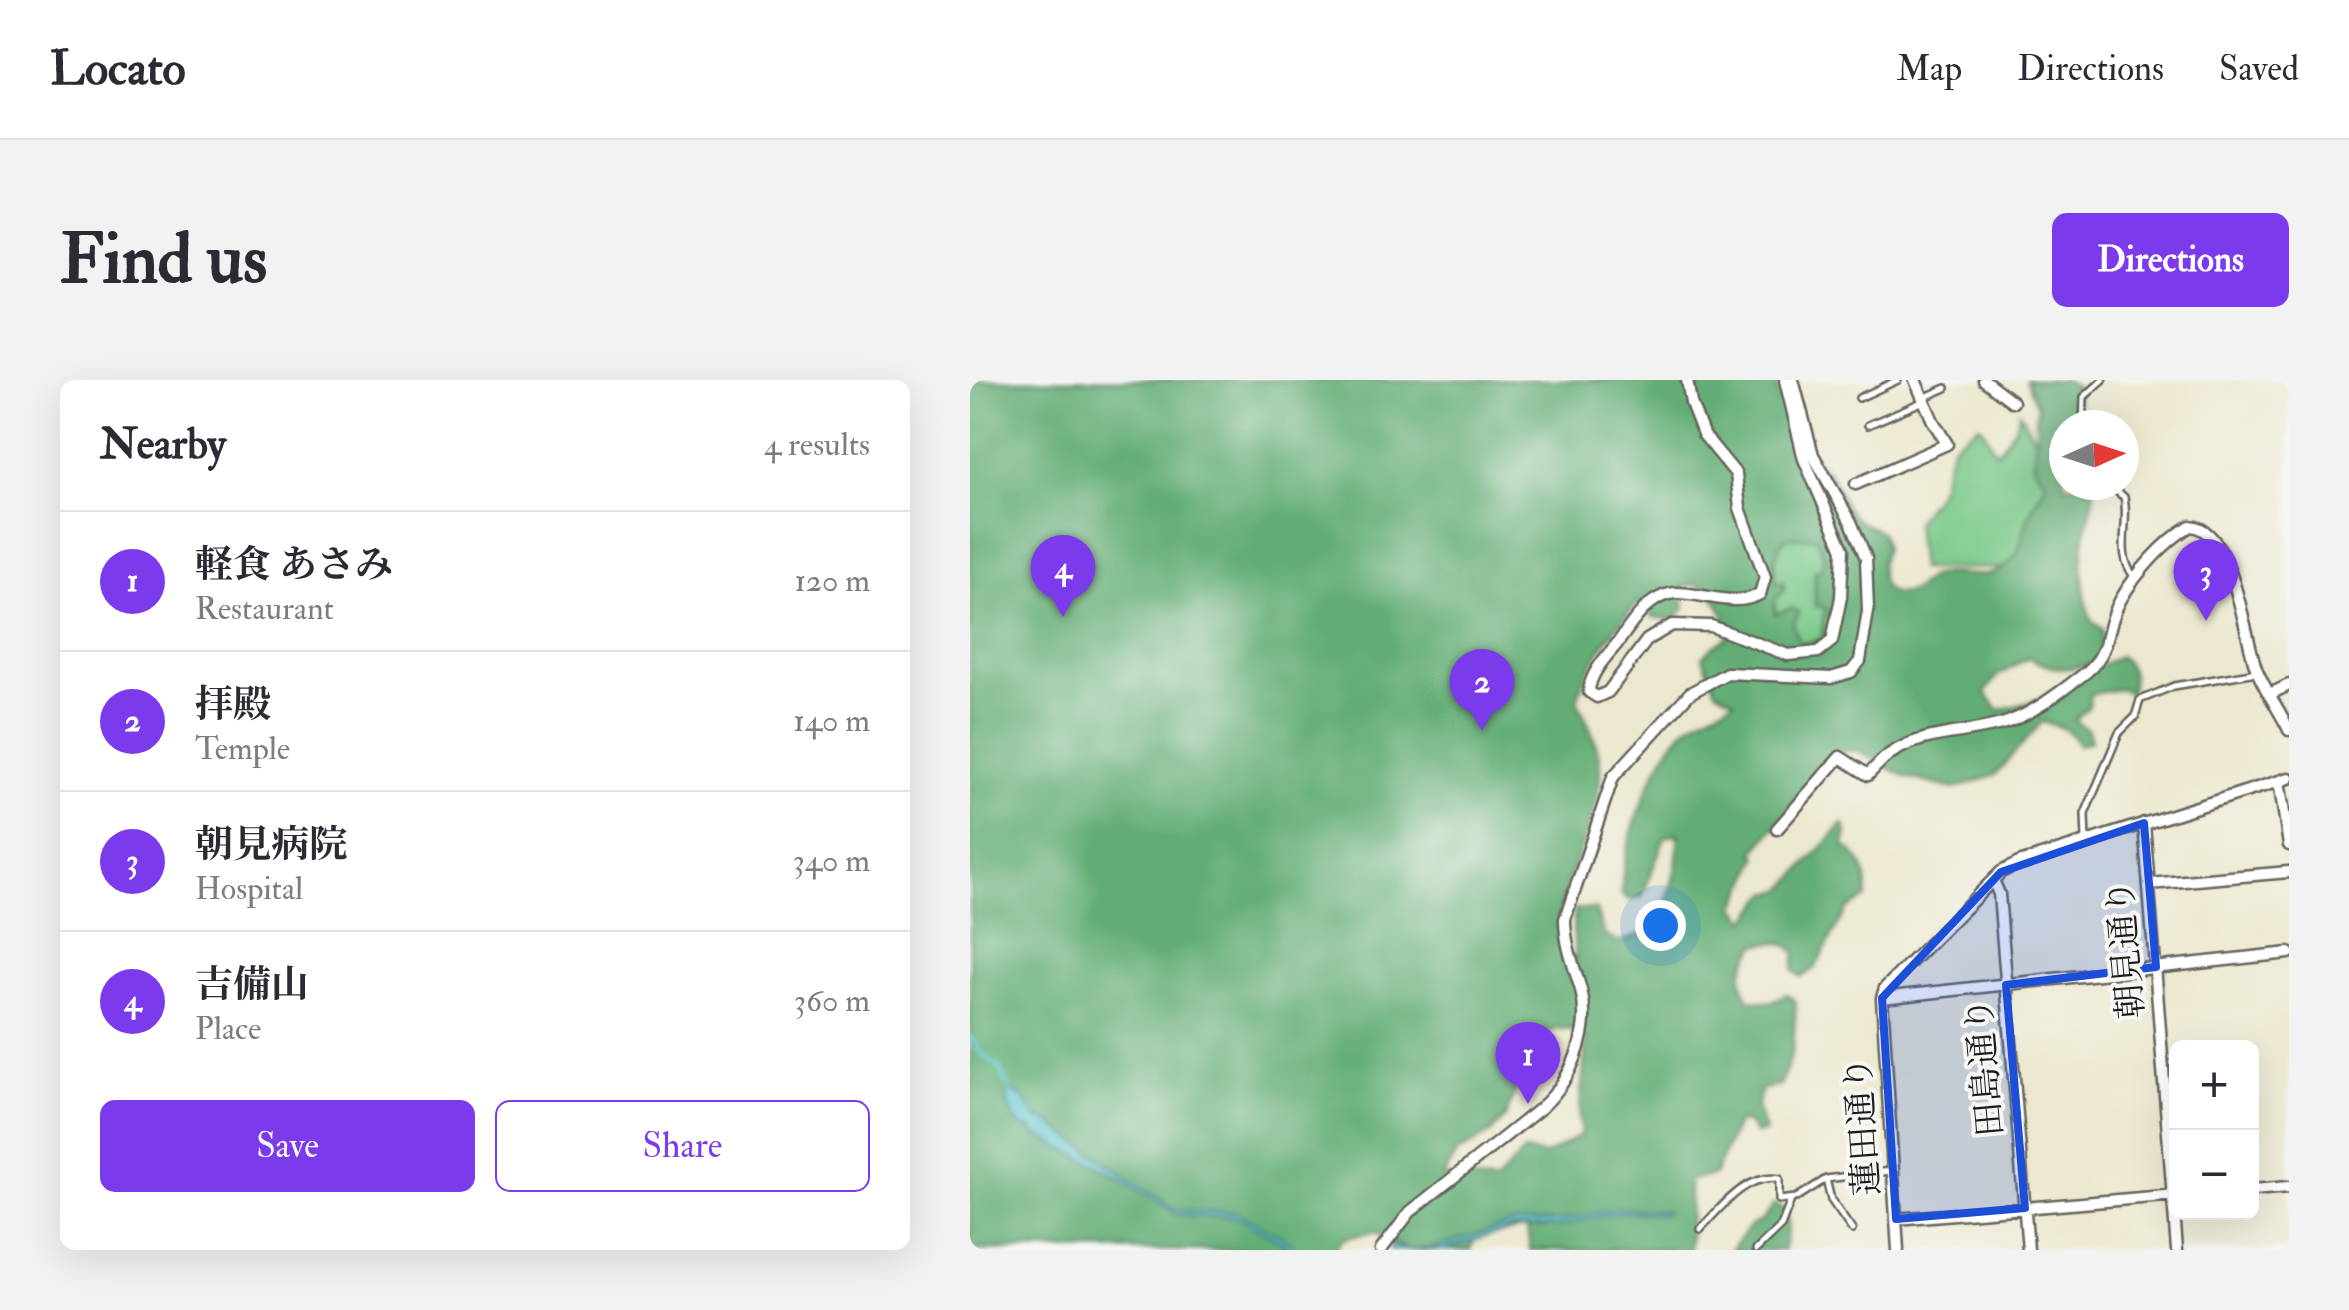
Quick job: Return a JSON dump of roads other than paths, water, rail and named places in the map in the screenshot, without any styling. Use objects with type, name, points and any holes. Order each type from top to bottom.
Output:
[{"type":"street","points":[[1687,380],[1691,404],[1704,434],[1736,474],[1740,508],[1760,555],[1765,584],[1756,597],[1742,601],[1674,594],[1656,599],[1629,627],[1591,679],[1588,692],[1597,697],[1608,692],[1647,640],[1672,626],[1710,626],[1788,655],[1818,652],[1829,646],[1841,597],[1843,549],[1804,460],[1785,380]]},
{"type":"street","points":[[1381,1250],[1410,1212],[1542,1106],[1570,1074],[1584,1011],[1564,920],[1614,776],[1690,693],[1717,676],[1742,672],[1839,678],[1860,661],[1868,611],[1866,558],[1851,522],[1813,455],[1793,380]]},
{"type":"street","points":[[1856,484],[1948,444],[1915,380]]},
{"type":"street","points":[[1984,380],[2013,402]]},
{"type":"street","points":[[1776,829],[1840,757],[1868,775],[1890,754],[1917,742],[1996,726],[2046,702],[2102,658],[2121,598],[2136,578],[2190,526],[2200,528],[2218,544],[2228,566],[2257,672],[2289,730]]},
{"type":"street","points":[[2272,693],[2289,684]]},
{"type":"street","points":[[2289,845],[2284,780],[2019,863],[1993,880],[1885,988],[1882,998],[2289,952]]},
{"type":"street","name":"朝見通り","points":[[2144,824],[2170,1130]]},
{"type":"street","points":[[2149,884],[2289,872]]},
{"type":"street","name":"田島通り","points":[[1993,880],[1998,894],[2028,1250]]},
{"type":"street","name":"蓮田通り","points":[[1882,998],[1898,1250]]},
{"type":"street","points":[[2259,1189],[2289,1187]]},
{"type":"street","points":[[1896,1218],[2169,1196]]},
{"type":"street","name":"朝見通り","points":[[2176,1220],[2177,1250]]},
{"type":"lane","points":[[1859,398],[1898,380]]},
{"type":"lane","points":[[2084,410],[2084,397],[2103,380]]},
{"type":"lane","points":[[1868,425],[1946,388]]},
{"type":"lane","points":[[2124,500],[2124,559],[2136,578]]},
{"type":"lane","points":[[2086,842],[2085,814],[2119,733],[2134,717],[2140,700],[2174,686],[2257,672]]},
{"type":"lane","points":[[1700,1230],[1736,1194],[1758,1179],[1779,1179],[1779,1200],[1791,1200],[1826,1179],[1893,1170]]},
{"type":"lane","points":[[1826,1179],[1831,1200],[1852,1230]]},
{"type":"lane","points":[[1756,1250],[1781,1226],[1791,1200]]},
{"type":"water","points":[[1007,1088],[1024,1098],[1038,1120],[1041,1117],[1175,1210],[1237,1213],[1297,1250],[1289,1250],[1237,1218],[1175,1214],[1121,1178],[1031,1132],[1030,1127],[1025,1129],[1010,1111]]},
{"type":"water","points":[[1619,1208],[1666,1211],[1620,1212],[1560,1226],[1512,1228],[1443,1250],[1410,1250],[1437,1247],[1512,1223],[1560,1221]]},
{"type":"waterway","points":[[970,1037],[981,1053],[1000,1068],[1010,1092]]},
{"type":"place","name":"吉備山","points":[[1063,617]]},
{"type":"place","name":"朝見病院","points":[[2206,621]]},
{"type":"place","name":"拝殿","points":[[1482,731]]},
{"type":"place","name":"軽食 あさみ","points":[[1528,1104]]}]
